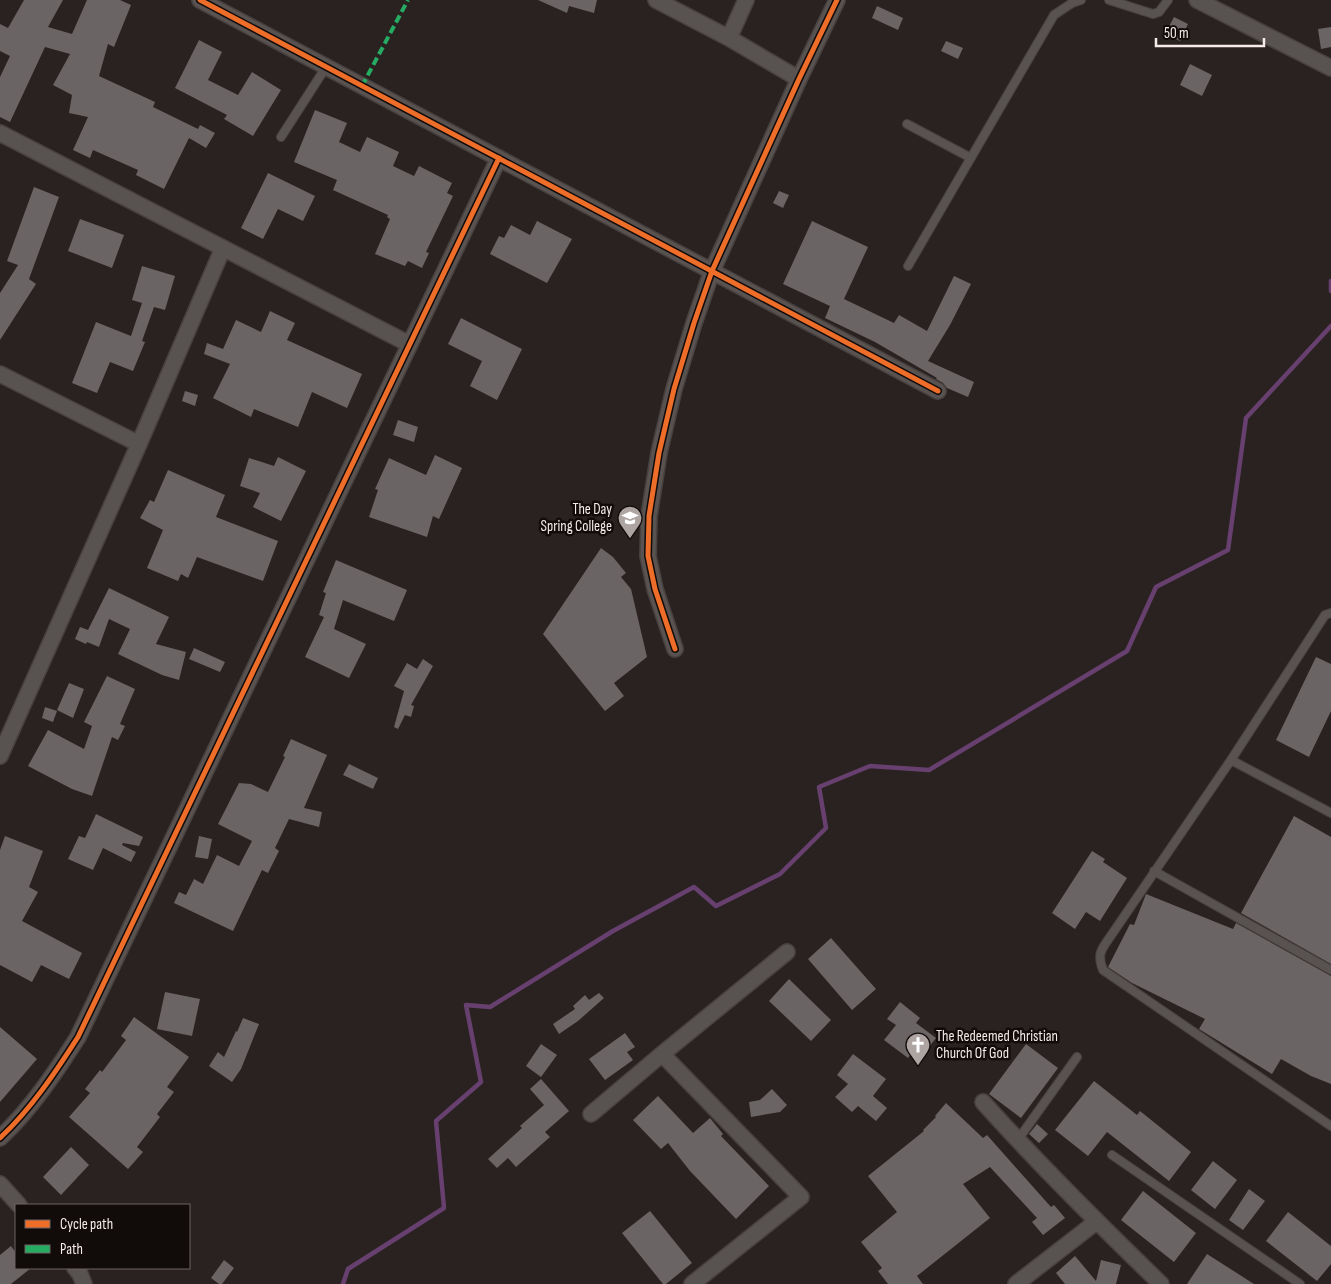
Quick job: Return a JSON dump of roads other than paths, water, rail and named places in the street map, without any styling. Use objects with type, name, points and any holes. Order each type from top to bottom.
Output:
[{"type":"street","points":[[200,0],[938,391]]},
{"type":"street","points":[[656,0],[729,38],[799,79]]},
{"type":"street","points":[[729,38],[746,0]]},
{"type":"street","points":[[675,649],[655,589],[648,556],[650,516],[659,454],[674,389],[712,271],[837,0]]},
{"type":"street","points":[[1197,0],[1331,68]]},
{"type":"street","points":[[0,133],[409,344]]},
{"type":"street","points":[[0,1138],[11,1128],[51,1079],[78,1037],[499,158]]},
{"type":"street","points":[[0,756],[139,444],[223,248]]},
{"type":"street","points":[[0,374],[139,444]]},
{"type":"street","points":[[591,1114],[787,952]]},
{"type":"street","points":[[662,1054],[801,1197],[692,1284]]},
{"type":"street","points":[[983,1102],[1096,1222],[1162,1284]]},
{"type":"street","points":[[0,1184],[18,1204]]},
{"type":"street","points":[[1016,1284],[1096,1222]]},
{"type":"street","points":[[76,1269],[84,1284]]},
{"type":"lane","points":[[908,266],[1054,15],[1080,0]]},
{"type":"lane","points":[[1110,0],[1153,14],[1159,12],[1168,0]]},
{"type":"lane","points":[[280,137],[326,67]]},
{"type":"lane","points":[[907,124],[971,158]]},
{"type":"lane","points":[[1331,613],[1325,615],[1231,760],[1101,951],[1099,959],[1104,970],[1331,1126]]},
{"type":"lane","points":[[1231,760],[1331,813]]},
{"type":"lane","points":[[1154,872],[1331,970]]},
{"type":"lane","points":[[1018,1140],[1077,1057]]},
{"type":"lane","points":[[1112,1155],[1300,1284]]},
{"type":"waterway","points":[[1331,281],[1331,291]]},
{"type":"waterway","points":[[343,1284],[348,1269],[444,1208],[436,1121],[481,1082],[466,1005],[490,1007],[613,931],[694,887],[716,906],[780,874],[826,828],[819,787],[870,766],[929,770],[1127,651],[1156,587],[1228,550],[1246,418],[1331,326]]},
{"type":"place","name":"The Day Spring College","points":[[630,539]]},
{"type":"place","name":"The Redeemed Christian Church Of God","points":[[918,1066]]}]
